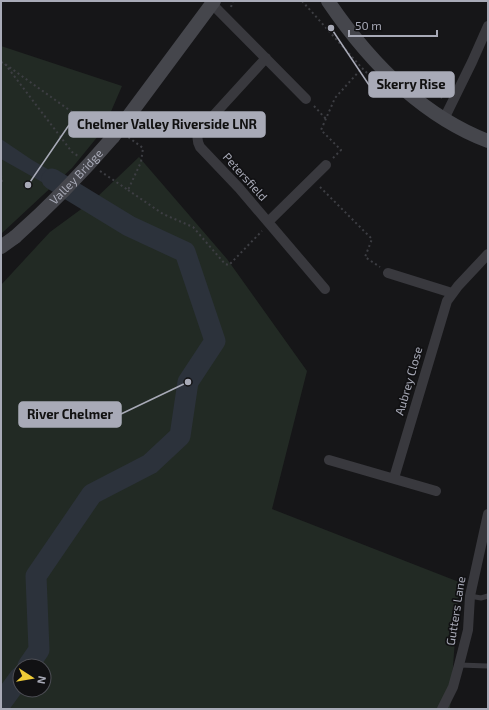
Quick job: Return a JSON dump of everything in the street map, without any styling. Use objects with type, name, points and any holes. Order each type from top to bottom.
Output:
[{"type":"street","points":[[327,1],[350,32],[386,73],[403,89],[444,119],[488,141]]},
{"type":"street","points":[[213,2],[306,99]]},
{"type":"street","name":"Valley Bridge","points":[[1,247],[42,214],[80,175],[115,134],[213,2]]},
{"type":"street","points":[[444,119],[488,26]]},
{"type":"street","name":"Petersfield","points":[[266,58],[202,128],[197,138],[200,147],[239,188],[325,289]]},
{"type":"street","name":"Petersfield","points":[[268,222],[326,165]]},
{"type":"street","name":"Aubrey Close","points":[[394,478],[444,309],[452,293],[488,254]]},
{"type":"street","points":[[388,273],[452,293]]},
{"type":"street","points":[[329,460],[436,490]]},
{"type":"street","name":"Gutters Lane","points":[[442,709],[453,687],[460,665],[468,630],[470,596],[488,514]]},
{"type":"lane","points":[[470,596],[481,598],[488,596]]},
{"type":"lane","points":[[460,665],[488,666]]},
{"type":"path","points":[[1,62],[72,112],[143,148],[141,162],[128,190]]},
{"type":"path","points":[[4,64],[72,152],[83,160]]},
{"type":"path","points":[[326,165],[341,150],[321,130],[335,98],[362,68]]},
{"type":"path","points":[[306,99],[326,119]]},
{"type":"path","points":[[95,168],[163,214],[192,227],[225,264],[229,265],[264,230],[268,222]]},
{"type":"path","points":[[1,175],[1,184]]},
{"type":"path","points":[[312,179],[372,239],[365,257],[388,273]]},
{"type":"shaded area","points":[[1,46],[122,86],[103,130],[72,168],[1,234]]},
{"type":"shaded area","points":[[1,139],[32,160],[82,189],[72,199],[1,159]]},
{"type":"shaded area","points":[[139,157],[227,259],[307,371],[272,509],[459,582],[450,709],[1,709],[1,285],[50,232],[95,199]]},
{"type":"pier","points":[[63,176],[84,188],[71,201],[50,189]]},
{"type":"waterway","points":[[34,658],[39,650],[36,576],[92,494],[150,464],[180,436],[188,382],[215,341],[185,252],[129,226],[52,179]]},
{"type":"waterway","points":[[1,703],[12,688]]},
{"type":"place","name":"Skerry Rise","points":[[331,28]]},
{"type":"place","name":"Chelmer Valley Riverside LNR","points":[[28,185]]},
{"type":"place","name":"River Chelmer","points":[[188,382]]}]
